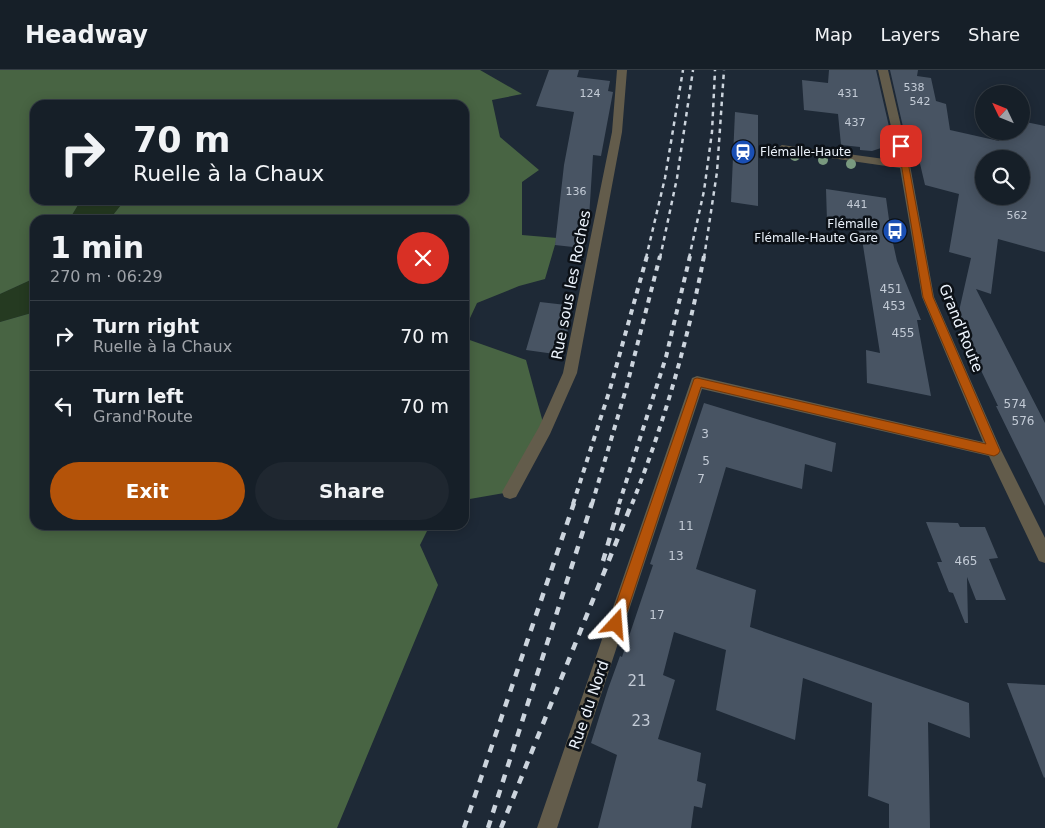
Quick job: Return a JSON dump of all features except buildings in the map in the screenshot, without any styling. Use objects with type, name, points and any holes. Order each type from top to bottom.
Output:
[{"type":"street","name":"Rue sous les Roches","points":[[510,492],[545,430],[570,373],[617,132],[622,70]]},
{"type":"street","name":"Grand'Route","points":[[882,70],[905,165],[928,297],[994,451],[1045,555]]},
{"type":"street","points":[[782,148],[905,165]]},
{"type":"street","name":"Rue du Nord","points":[[547,828],[697,382],[994,451]]},
{"type":"green space","points":[[0,70],[480,70],[522,94],[492,100],[500,137],[539,170],[522,182],[522,235],[557,238],[545,279],[519,286],[477,303],[469,320],[469,215],[113,215],[121,205],[469,205],[469,100],[30,100],[30,205],[78,205],[72,215],[30,215],[30,280],[0,294]]},
{"type":"green space","points":[[78,205],[121,205],[113,215],[72,215]]},
{"type":"green space","points":[[30,280],[30,313],[0,322],[0,294]]},
{"type":"green space","points":[[30,313],[30,530],[428,530],[420,545],[438,585],[337,828],[0,828],[0,322]]},
{"type":"green space","points":[[469,340],[526,360],[545,430],[510,492],[469,499]]},
{"type":"railway","points":[[646,258],[665,178],[683,70]]},
{"type":"railway","points":[[660,258],[677,178],[693,70]]},
{"type":"railway","points":[[689,258],[704,191],[712,132],[715,70]]},
{"type":"railway","points":[[704,258],[717,172],[724,70]]},
{"type":"railway","points":[[573,504],[610,389],[647,256]]},
{"type":"railway","points":[[592,504],[626,389],[660,256]]},
{"type":"railway","points":[[619,504],[666,357],[690,256]]},
{"type":"railway","points":[[632,504],[665,413],[691,319],[704,256]]},
{"type":"railway","points":[[464,828],[574,503]]},
{"type":"railway","points":[[488,828],[592,503]]},
{"type":"railway","points":[[603,561],[620,503]]},
{"type":"railway","points":[[501,828],[632,503]]},
{"type":"place","name":"Flémalle-Haute","points":[[743,152]]},
{"type":"place","name":"Flémalle Flémalle-Haute Gare","points":[[895,231]]},
{"type":"route","points":[[616,624],[697,382],[994,451],[928,297],[901,146]]}]
